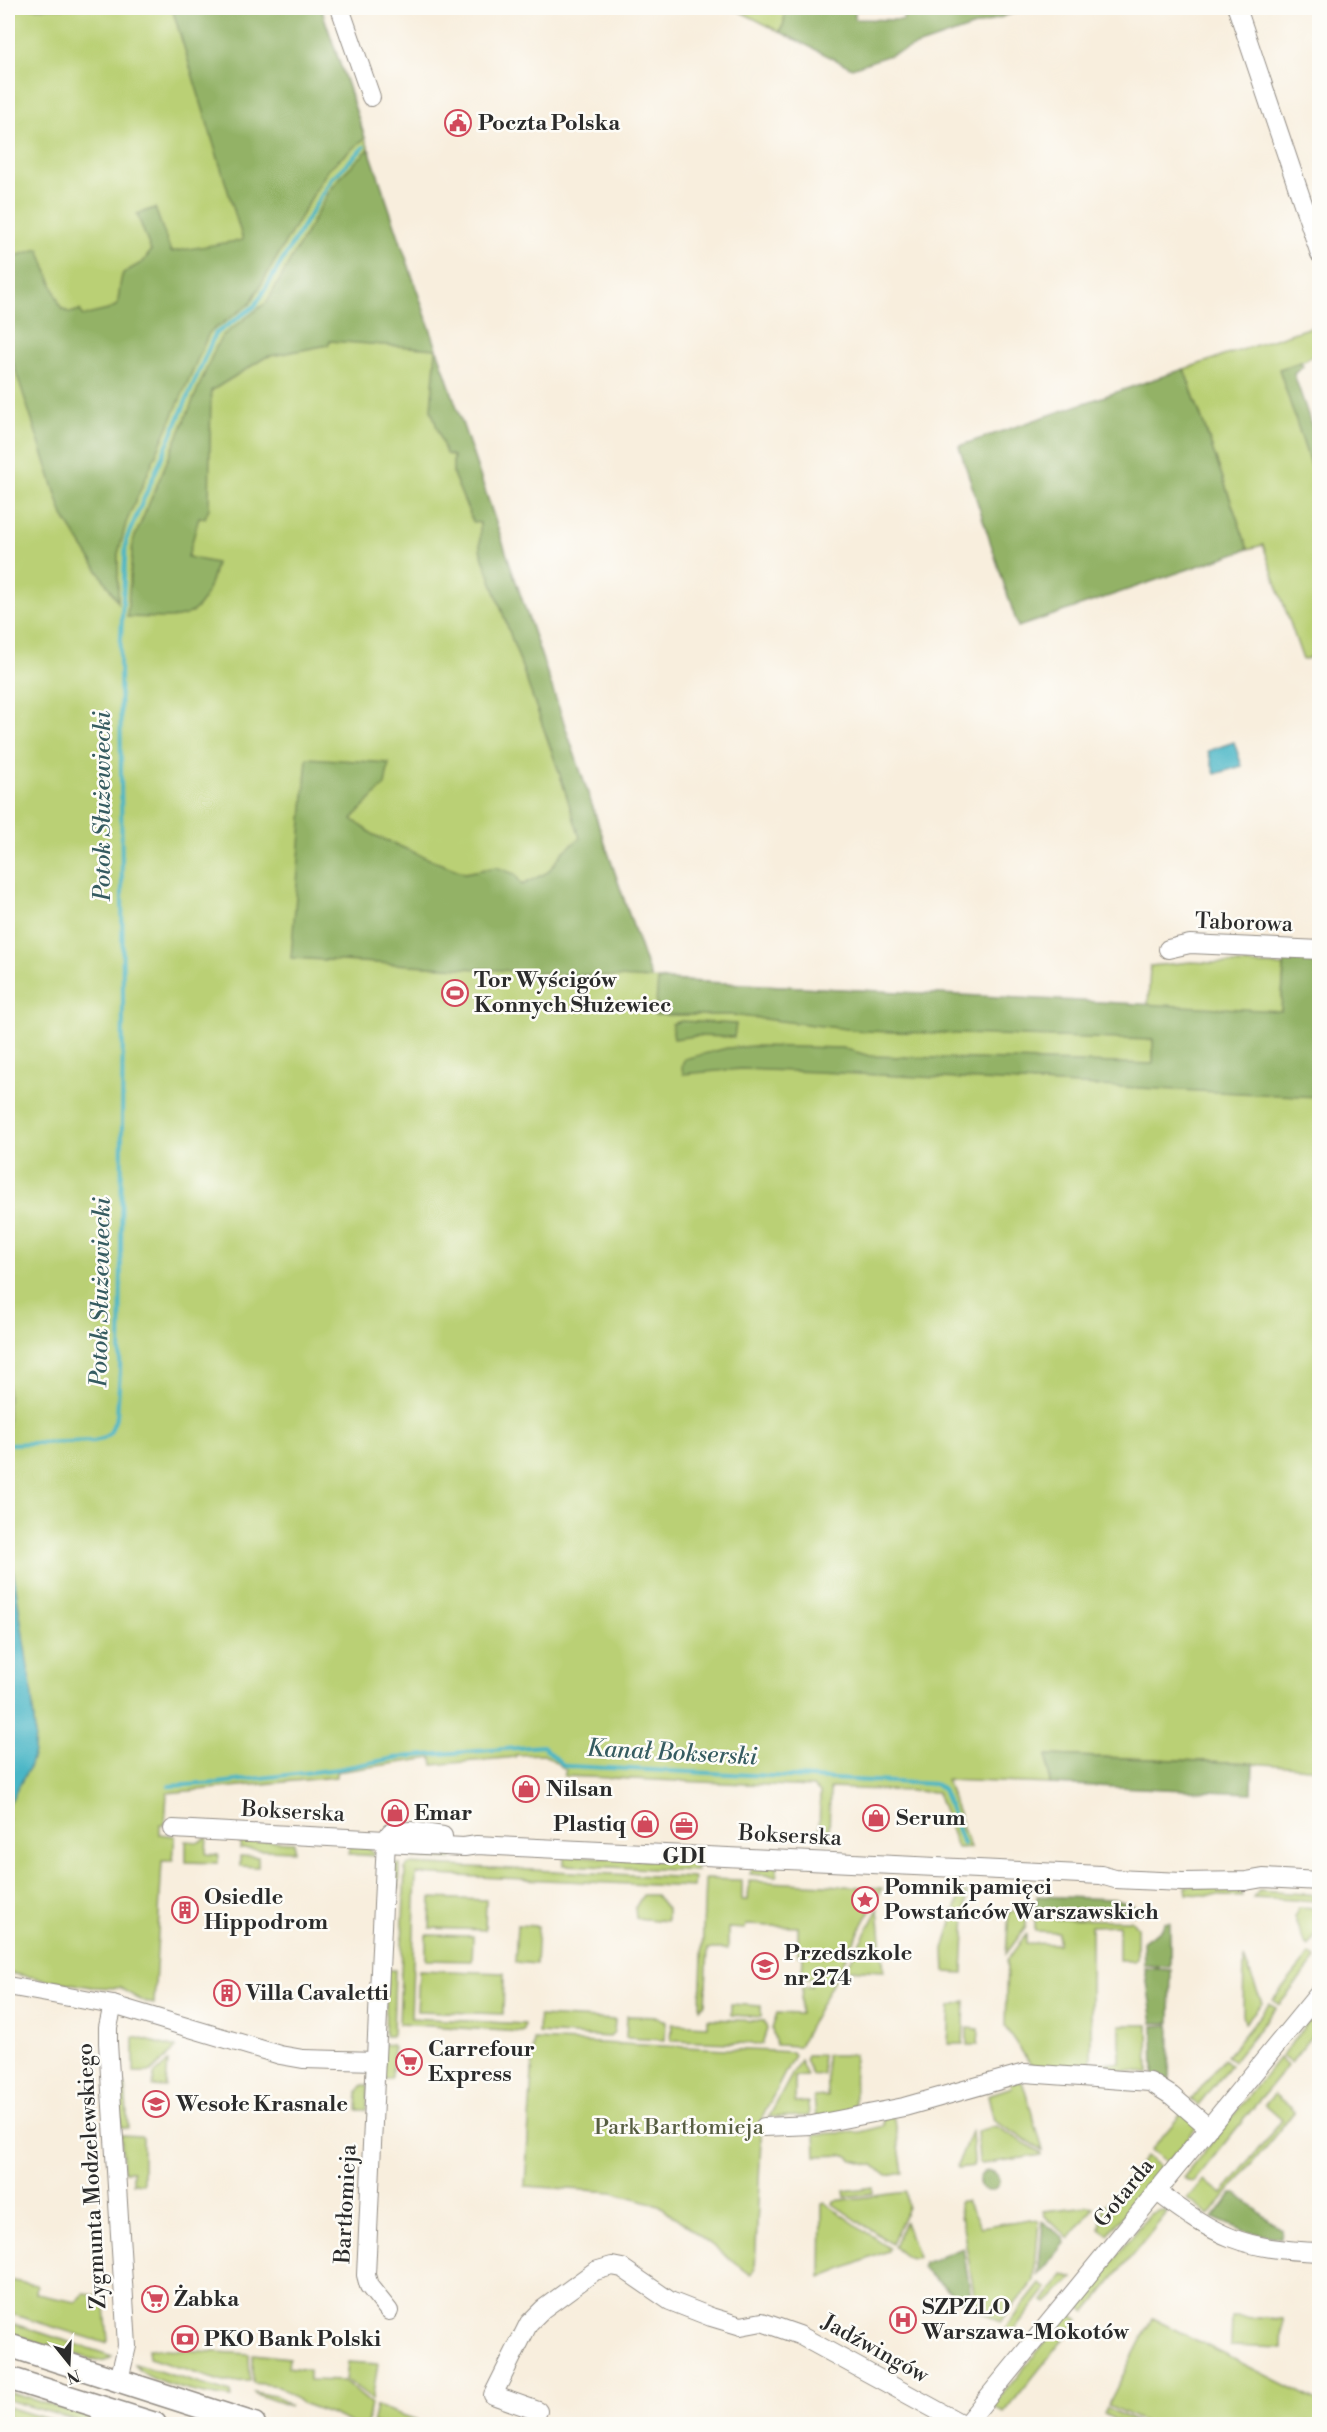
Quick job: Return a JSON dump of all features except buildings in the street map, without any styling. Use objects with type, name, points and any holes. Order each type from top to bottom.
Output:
[{"type":"main road","points":[[8,2345],[254,2424]]},
{"type":"main road","points":[[8,2378],[101,2415],[155,2424]]},
{"type":"street","points":[[340,8],[370,97]]},
{"type":"street","points":[[1237,8],[1320,254]]},
{"type":"street","name":"Taborowa","points":[[1168,949],[1190,944],[1320,950]]},
{"type":"street","name":"Bokserska","points":[[173,1829],[386,1841],[388,1835],[393,1831],[410,1831],[453,1838],[477,1845],[1101,1875],[1115,1879],[1182,1882],[1246,1881],[1263,1878],[1320,1881]]},
{"type":"street","name":"Bartłomieja","points":[[386,1841],[366,2275],[369,2286],[389,2311]]},
{"type":"street","points":[[8,1986],[113,2005],[267,2052],[303,2059],[376,2061]]},
{"type":"street","name":"Gotarda","points":[[964,2424],[1320,1992]]},
{"type":"street","name":"Zygmunta Modzelewskiego","points":[[113,2005],[108,2027],[108,2043],[127,2346],[119,2380]]},
{"type":"street","points":[[764,2127],[812,2125],[897,2109],[1025,2073],[1149,2082],[1172,2097],[1209,2127]]},
{"type":"street","points":[[1156,2192],[1194,2220],[1230,2239],[1259,2247],[1320,2252]]},
{"type":"street","name":"Jadźwingów","points":[[538,2411],[493,2396],[528,2323],[543,2309],[595,2271],[612,2266],[622,2268],[670,2301],[711,2318],[741,2326],[762,2322],[799,2335],[964,2424]]},
{"type":"green space","name":"Tor Wyścigów Konnych Służewiec","points":[[8,8],[321,8],[651,979],[1148,1006],[1150,966],[1191,962],[1284,966],[1281,1011],[1320,1013],[1319,1769],[1253,1763],[1047,1755],[1050,1784],[946,1780],[970,1848],[957,1848],[937,1792],[830,1788],[829,1841],[819,1840],[820,1793],[814,1787],[564,1776],[566,1770],[544,1754],[515,1755],[515,1757],[433,1765],[432,1758],[336,1772],[336,1777],[167,1793],[165,1825],[160,1825],[160,1834],[175,1836],[173,1861],[162,1861],[154,2004],[142,2001],[120,1988],[92,1987],[8,1973]]},
{"type":"green space","points":[[172,8],[321,8],[365,138],[328,169],[250,304],[209,333],[126,523],[118,554],[118,602],[63,516],[8,347],[8,258],[39,249],[61,308],[70,313],[80,310],[83,316],[108,310],[117,305],[123,273],[143,262],[151,251],[137,214],[155,208],[171,252],[243,240]]},
{"type":"green space","points":[[733,8],[785,8],[784,23],[780,32]]},
{"type":"green space","points":[[785,8],[855,8],[855,19],[903,20],[904,8],[1028,8],[852,68],[780,32],[784,23]]},
{"type":"green space","points":[[369,149],[651,979],[291,958],[307,758],[389,763],[385,785],[352,819],[374,835],[465,873],[496,867],[515,874],[522,885],[548,872],[563,852],[580,838],[480,549],[480,523],[473,522],[453,474],[453,456],[446,454],[431,410],[436,349],[330,341],[328,345],[266,357],[211,391],[209,508],[205,518],[199,517],[188,557],[216,563],[210,584],[204,599],[187,614],[163,618],[127,617],[133,541],[215,349],[222,336],[267,302],[329,192],[343,174]]},
{"type":"green space","points":[[1314,326],[1319,339],[1319,349],[1306,360],[1280,370],[1319,491],[1319,654],[1303,660],[1263,545],[1248,549],[1184,369]]},
{"type":"green space","points":[[1301,362],[1303,366],[1294,374],[1319,447],[1319,491],[1279,369]]},
{"type":"green space","points":[[1184,369],[1248,549],[1018,627],[959,446]]},
{"type":"green space","points":[[1285,957],[1319,959],[1319,1097],[741,1069],[683,1074],[684,1059],[727,1048],[753,1046],[843,1048],[870,1056],[1153,1064],[1153,1040],[863,1031],[731,1015],[655,1015],[658,980],[1281,1011]]},
{"type":"green space","points":[[681,1021],[736,1024],[734,1037],[695,1036],[674,1039],[672,1024]]},
{"type":"green space","points":[[1047,1755],[1253,1763],[1252,1793],[1050,1784]]},
{"type":"green space","points":[[207,1837],[206,1854],[218,1855],[218,1863],[186,1862],[186,1841],[199,1842]]},
{"type":"green space","points":[[241,1840],[294,1842],[294,1851],[240,1849]]},
{"type":"green space","points":[[350,1846],[369,1848],[376,1856],[348,1854]]},
{"type":"green space","points":[[413,1848],[452,1850],[452,1860],[414,1858]]},
{"type":"green space","points":[[564,1855],[694,1863],[697,1871],[564,1865]]},
{"type":"green space","points":[[240,1856],[258,1857],[258,1867],[240,1866]]},
{"type":"green space","points":[[391,1864],[400,1864],[399,1888],[391,1888]]},
{"type":"green space","points":[[409,1864],[694,1878],[693,1887],[416,1874],[411,2018],[525,2024],[524,2031],[521,2032],[399,2024],[405,1869]]},
{"type":"green space","points":[[777,1865],[777,1876],[750,1874],[753,1866]]},
{"type":"green space","points":[[705,1879],[742,1880],[742,1900],[748,1900],[749,1881],[882,1888],[799,2046],[776,2045],[772,2029],[777,2013],[800,2014],[802,1987],[811,1987],[812,1979],[802,1978],[803,1956],[798,1955],[798,1927],[746,1925],[745,1929],[728,1928],[728,1949],[708,1949],[705,2004],[700,2008]]},
{"type":"green space","points":[[1186,1886],[1239,1888],[1242,1897],[1187,1894]]},
{"type":"green space","points":[[1259,1891],[1319,1895],[1319,1901],[1253,1898]]},
{"type":"green space","points":[[967,1892],[963,1973],[945,1972],[944,1950],[960,1893]]},
{"type":"green space","points":[[643,1895],[656,1895],[667,1909],[667,1921],[636,1918],[635,1908]]},
{"type":"green space","points":[[1037,1896],[1114,1899],[1133,1905],[1133,1914],[1036,1913]]},
{"type":"green space","points":[[431,1898],[486,1900],[485,1930],[430,1928]]},
{"type":"green space","points":[[1299,1908],[1319,1909],[1319,1931],[1308,1946],[1304,1942],[1294,1917]]},
{"type":"green space","points":[[878,1909],[884,1971],[846,1969]]},
{"type":"green space","points":[[1009,1911],[1026,1911],[1026,1927],[1006,1954]]},
{"type":"green space","points":[[1035,1919],[1131,1920],[1137,1927],[1137,1958],[1134,1961],[1119,1961],[1119,1925],[1091,1926],[1091,2063],[1120,2063],[1120,2025],[1148,2025],[1149,2074],[1136,2071],[1031,2065],[1005,2027],[1007,1960],[1026,1935],[1026,1943],[1058,1944],[1058,1932],[1035,1931]]},
{"type":"green space","points":[[1170,1922],[1170,1967],[1144,1965],[1143,1941],[1162,1929],[1164,1923]]},
{"type":"green space","points":[[517,1925],[538,1926],[536,1964],[515,1962]]},
{"type":"green space","points":[[426,1935],[473,1936],[472,1961],[426,1960]]},
{"type":"green space","points":[[1310,1954],[1316,1959],[1279,2005],[1273,2000]]},
{"type":"green space","points":[[1244,1958],[1262,2003],[1245,2023],[1243,2015]]},
{"type":"green space","points":[[1145,1968],[1171,1970],[1170,2023],[1153,2023]]},
{"type":"green space","points":[[387,1970],[395,1970],[393,2034],[391,2036],[385,2036]]},
{"type":"green space","points":[[419,1970],[504,1973],[503,2014],[417,2011]]},
{"type":"green space","points":[[965,2001],[963,2044],[948,2044],[950,2006]]},
{"type":"green space","points":[[1270,2003],[1276,2008],[1233,2061],[1227,2056]]},
{"type":"green space","points":[[731,2004],[761,2006],[761,2017],[731,2015]]},
{"type":"green space","points":[[1319,2008],[1319,2027],[1291,2063],[1281,2056]]},
{"type":"green space","points":[[539,2016],[615,2020],[614,2033],[610,2037],[538,2033]]},
{"type":"green space","points":[[627,2016],[658,2017],[666,2022],[665,2040],[626,2038]]},
{"type":"green space","points":[[707,2019],[764,2021],[767,2029],[762,2044],[671,2041],[672,2024],[707,2026]]},
{"type":"green space","points":[[1170,2025],[1169,2091],[1154,2080],[1153,2026]]},
{"type":"green space","points":[[967,2028],[979,2029],[978,2045],[967,2045]]},
{"type":"green space","points":[[134,2037],[176,2048],[151,2072],[134,2072]]},
{"type":"green space","name":"Park Bartłomieja","points":[[534,2040],[792,2052],[794,2055],[762,2118],[755,2269],[751,2275],[659,2205],[613,2192],[525,2186]]},
{"type":"green space","points":[[384,2044],[393,2047],[392,2077],[389,2079],[383,2079]]},
{"type":"green space","points":[[807,2055],[822,2055],[823,2074],[812,2075],[805,2059]]},
{"type":"green space","points":[[826,2055],[854,2055],[855,2106],[853,2111],[816,2117],[814,2097],[827,2096]]},
{"type":"green space","points":[[1279,2058],[1287,2066],[1194,2181],[1183,2178]]},
{"type":"green space","points":[[1224,2059],[1230,2065],[1198,2105],[1191,2100]]},
{"type":"green space","points":[[800,2060],[807,2076],[795,2077],[795,2103],[808,2102],[809,2116],[769,2117]]},
{"type":"green space","points":[[168,2062],[166,2087],[153,2086],[154,2075]]},
{"type":"green space","points":[[1011,2081],[1021,2081],[1023,2084],[1043,2150],[994,2121],[988,2095],[1012,2087]]},
{"type":"green space","points":[[125,2084],[128,2128],[121,2127],[119,2087]]},
{"type":"green space","points":[[362,2086],[368,2086],[367,2110],[357,2110],[358,2091]]},
{"type":"green space","points":[[1274,2094],[1295,2111],[1209,2216],[1188,2199],[1204,2180],[1222,2194],[1282,2120],[1265,2105]]},
{"type":"green space","points":[[1182,2113],[1198,2126],[1167,2163],[1151,2150]]},
{"type":"green space","points":[[890,2115],[895,2120],[903,2173],[887,2176],[873,2165],[853,2160],[847,2155],[816,2156],[815,2134],[861,2132],[884,2126],[884,2116]]},
{"type":"green space","points":[[996,2126],[1042,2155],[982,2164],[979,2162],[977,2131]]},
{"type":"green space","points":[[972,2129],[973,2166],[958,2168],[957,2166]]},
{"type":"green space","points":[[121,2135],[143,2138],[143,2184],[133,2183],[133,2171],[124,2171]]},
{"type":"green space","points":[[1146,2156],[1161,2168],[1108,2235],[1100,2229],[1103,2208]]},
{"type":"green space","points":[[989,2171],[996,2174],[999,2181],[996,2188],[989,2191],[982,2188],[979,2181],[982,2174]]},
{"type":"green space","points":[[873,2187],[873,2193],[845,2197],[844,2191]]},
{"type":"green space","points":[[906,2192],[908,2207],[892,2244],[833,2204],[834,2201]]},
{"type":"green space","points":[[1232,2194],[1237,2194],[1282,2230],[1281,2238],[1244,2231],[1213,2218]]},
{"type":"green space","points":[[966,2201],[981,2227],[1030,2219],[1039,2221],[1034,2281],[1000,2322],[979,2311],[976,2305],[959,2203]]},
{"type":"green space","points":[[825,2203],[889,2248],[888,2251],[821,2278],[822,2204]]},
{"type":"green space","points":[[1094,2207],[1069,2239],[1045,2216],[1043,2211]]},
{"type":"green space","points":[[1161,2210],[1167,2211],[1165,2215],[1086,2312],[1078,2305],[1150,2214]]},
{"type":"green space","points":[[1043,2221],[1064,2239],[1065,2243],[1038,2276]]},
{"type":"green space","points":[[905,2222],[918,2257],[908,2257],[894,2247]]},
{"type":"green space","points":[[963,2248],[972,2302],[969,2305],[961,2301],[922,2268],[924,2263]]},
{"type":"green space","points":[[1064,2274],[1073,2278],[1047,2303],[1044,2301]]},
{"type":"green space","points":[[8,2280],[37,2285],[36,2294],[76,2302],[84,2294],[104,2296],[108,2341],[105,2343],[8,2313]]},
{"type":"green space","points":[[1040,2284],[1047,2289],[1012,2333],[1005,2328]]},
{"type":"green space","points":[[1069,2313],[1079,2320],[1004,2413],[993,2406]]},
{"type":"green space","points":[[1232,2317],[1283,2319],[1282,2348],[1231,2346]]},
{"type":"green space","points":[[1152,2318],[1319,2402],[1317,2424],[1148,2424],[1108,2405]]},
{"type":"green space","points":[[8,2322],[112,2356],[97,2361],[8,2333]]},
{"type":"green space","points":[[148,2348],[249,2354],[250,2381],[223,2382],[149,2358]]},
{"type":"green space","points":[[253,2354],[289,2358],[288,2367],[309,2370],[309,2380],[344,2381],[371,2404],[367,2424],[353,2424],[301,2403],[279,2386],[253,2383]]},
{"type":"green space","points":[[348,2362],[378,2364],[372,2400],[346,2380]]},
{"type":"green space","points":[[135,2364],[231,2393],[232,2398],[194,2392],[164,2383],[141,2371]]},
{"type":"green space","points":[[8,2392],[88,2417],[100,2424],[89,2424],[8,2400]]},
{"type":"green space","points":[[254,2392],[276,2396],[290,2406],[256,2394]]},
{"type":"green space","points":[[376,2406],[417,2420],[415,2424],[372,2424]]},
{"type":"green space","points":[[8,2407],[64,2424],[8,2424]]},
{"type":"green space","points":[[1107,2408],[1140,2424],[1124,2424],[1104,2414]]},
{"type":"water","points":[[1234,742],[1242,766],[1215,774],[1208,751]]},
{"type":"water","points":[[8,1535],[31,1687],[35,1731],[34,1752],[29,1768],[8,1806]]},
{"type":"waterway","name":"Potok Służewiecki","points":[[8,1444],[102,1439],[110,1433],[117,1416],[120,1370],[123,1005],[120,656],[126,540],[215,334],[255,306],[332,178],[364,147]]},
{"type":"waterway","name":"Kanał Bokserski","points":[[169,1786],[218,1783],[338,1769],[400,1757],[543,1746],[562,1764],[568,1766],[935,1784],[943,1789],[963,1844]]},
{"type":"place","name":"Poczta Polska","points":[[458,123]]},
{"type":"place","name":"Tor Wyścigów Konnych Służewiec","points":[[455,993]]},
{"type":"place","name":"Nilsan","points":[[526,1789]]},
{"type":"place","name":"Emar","points":[[395,1813]]},
{"type":"place","name":"Serum","points":[[876,1818]]},
{"type":"place","name":"Plastiq","points":[[645,1824]]},
{"type":"place","name":"GDI","points":[[684,1826]]},
{"type":"place","name":"Pomnik pamięci Powstańców Warszawskich","points":[[865,1900]]},
{"type":"place","name":"Osiedle Hippodrom","points":[[185,1910]]},
{"type":"place","name":"Przedszkole nr 274","points":[[765,1966]]},
{"type":"place","name":"Villa Cavaletti","points":[[227,1993]]},
{"type":"place","name":"Carrefour Express","points":[[409,2062]]},
{"type":"place","name":"Wesołe Krasnale","points":[[156,2104]]},
{"type":"place","name":"Żabka","points":[[155,2299]]},
{"type":"place","name":"SZPZLO Warszawa-Mokotów","points":[[903,2320]]},
{"type":"place","name":"PKO Bank Polski","points":[[185,2339]]}]
